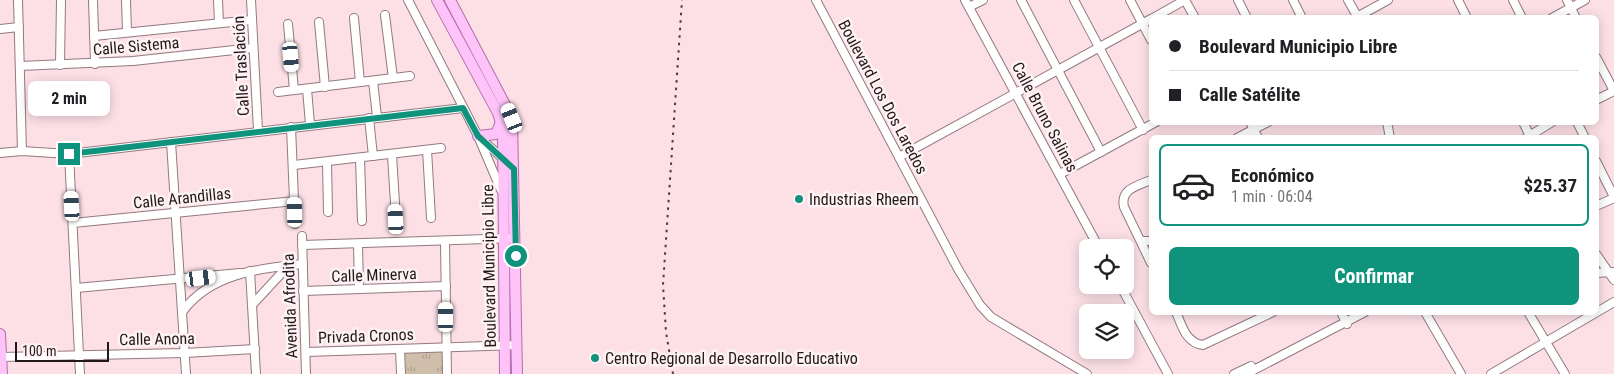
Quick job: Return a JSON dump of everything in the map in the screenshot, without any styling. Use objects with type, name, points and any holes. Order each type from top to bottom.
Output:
[{"type":"main road","points":[[437,0],[501,121],[496,134],[478,136]]},
{"type":"main road","name":"Boulevard Municipio Libre","points":[[450,0],[512,118],[517,374]]},
{"type":"main road","name":"Boulevard Municipio Libre","points":[[501,121],[505,374]]},
{"type":"main road","points":[[0,334],[2,374]]},
{"type":"street","points":[[18,0],[22,151]]},
{"type":"street","points":[[60,65],[61,0]]},
{"type":"street","points":[[93,0],[95,64]]},
{"type":"street","points":[[126,0],[127,32]]},
{"type":"street","points":[[218,0],[219,23]]},
{"type":"street","name":"Calle Traslación","points":[[251,0],[258,130]]},
{"type":"street","points":[[408,0],[478,136],[496,175],[503,199]]},
{"type":"street","name":"Boulevard Los Dos Laredos","points":[[816,0],[961,276],[985,312],[1087,374]]},
{"type":"street","points":[[967,4],[983,0]]},
{"type":"street","points":[[1021,0],[1101,152]]},
{"type":"street","points":[[1074,0],[1143,130]]},
{"type":"street","points":[[1130,0],[1149,36]]},
{"type":"street","points":[[1158,15],[1185,0],[1192,15]]},
{"type":"street","points":[[1238,0],[1246,15]]},
{"type":"street","points":[[1293,0],[1300,15]]},
{"type":"street","points":[[1348,0],[1355,15]]},
{"type":"street","points":[[1360,15],[1388,0]]},
{"type":"street","points":[[1458,0],[1464,15]]},
{"type":"street","points":[[1513,0],[1520,15]]},
{"type":"street","points":[[1556,15],[1569,4],[1585,0]]},
{"type":"street","name":"Calle Bruno Salinas","points":[[967,4],[1095,239]]},
{"type":"street","points":[[385,15],[393,78]]},
{"type":"street","points":[[354,18],[360,82]]},
{"type":"street","points":[[94,36],[252,20]]},
{"type":"street","points":[[898,157],[1149,20]]},
{"type":"street","points":[[319,22],[325,87]]},
{"type":"street","points":[[288,24],[294,90]]},
{"type":"street","points":[[0,29],[19,27]]},
{"type":"street","name":"Calle Sistema","points":[[20,66],[95,64],[253,48]]},
{"type":"street","points":[[1599,62],[1614,91],[1599,98]]},
{"type":"street","points":[[278,92],[410,76]]},
{"type":"street","points":[[373,81],[373,156]]},
{"type":"street","points":[[307,89],[310,124]]},
{"type":"street","points":[[0,153],[22,151],[69,154],[258,130],[463,108]]},
{"type":"street","points":[[1060,174],[1151,125]]},
{"type":"street","points":[[1532,135],[1547,125]]},
{"type":"street","points":[[1241,135],[1252,126]]},
{"type":"street","points":[[291,127],[295,224]]},
{"type":"street","points":[[478,136],[514,169]]},
{"type":"street","points":[[171,142],[182,280],[186,374]]},
{"type":"street","points":[[294,165],[441,148]]},
{"type":"street","points":[[427,150],[431,218]]},
{"type":"street","points":[[69,154],[80,374]]},
{"type":"street","points":[[392,154],[396,219]]},
{"type":"street","points":[[360,158],[362,221]]},
{"type":"street","points":[[327,162],[328,212]]},
{"type":"street","points":[[1599,167],[1614,197],[1599,204]]},
{"type":"street","points":[[1149,181],[1126,192],[1122,199],[1149,259]]},
{"type":"street","name":"Calle Arandillas","points":[[72,223],[294,201]]},
{"type":"street","name":"Avenida Afrodita","points":[[302,236],[306,374]]},
{"type":"street","points":[[302,245],[445,242],[515,238]]},
{"type":"street","points":[[1140,242],[1149,241]]},
{"type":"street","points":[[445,242],[447,374]]},
{"type":"street","points":[[358,244],[360,290]]},
{"type":"street","points":[[1599,258],[1611,272],[1614,280]]},
{"type":"street","points":[[76,288],[182,280],[302,264]]},
{"type":"street","points":[[252,305],[289,265]]},
{"type":"street","points":[[250,271],[256,374]]},
{"type":"street","points":[[183,311],[200,292],[240,273]]},
{"type":"street","name":"Calle Minerva","points":[[304,292],[446,286]]},
{"type":"street","points":[[1125,294],[1168,374]]},
{"type":"street","points":[[1599,309],[1614,302]]},
{"type":"street","points":[[1177,315],[1188,337],[1194,344],[1203,345],[1262,315]]},
{"type":"street","points":[[1427,315],[1461,374]]},
{"type":"street","points":[[1530,315],[1565,374]]},
{"type":"street","points":[[1492,374],[1546,343],[1584,316]]},
{"type":"street","points":[[1234,374],[1346,319]]},
{"type":"street","points":[[1246,374],[1346,319]]},
{"type":"street","name":"Privada Cronos","points":[[306,352],[517,346]]},
{"type":"street","name":"Calle Anona","points":[[1,357],[185,353],[255,349]]},
{"type":"street","points":[[400,349],[401,374]]},
{"type":"green space","points":[[447,347],[447,374],[401,374],[400,349]]},
{"type":"railway","points":[[673,374],[666,332],[663,285],[682,0]]},
{"type":"place","name":"Industrias Rheem","points":[[799,199]]},
{"type":"place","name":"Centro Regional de Desarrollo Educativo","points":[[595,358]]},
{"type":"route","points":[[69,154],[258,130],[463,108],[478,136],[514,169],[516,256]]}]
